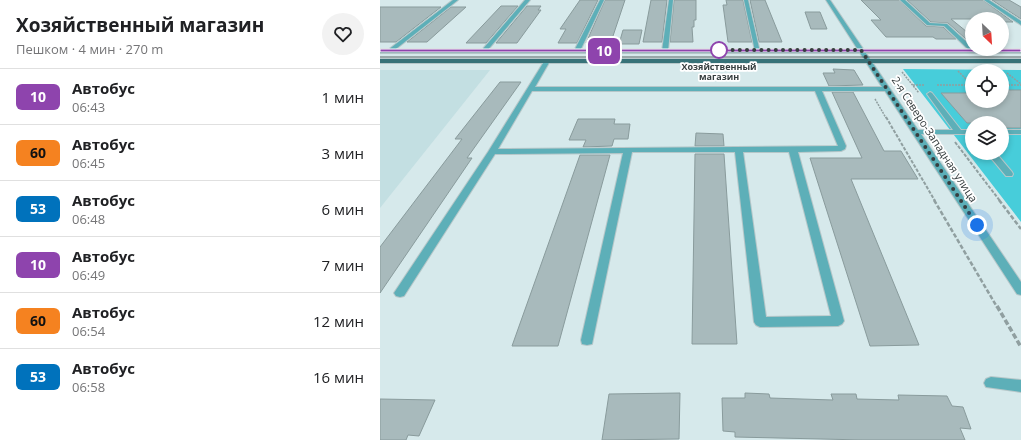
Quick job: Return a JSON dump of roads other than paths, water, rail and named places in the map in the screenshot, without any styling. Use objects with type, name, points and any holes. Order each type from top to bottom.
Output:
[{"type":"main road","points":[[380,51],[965,50]]},
{"type":"main road","points":[[1009,50],[1021,50]]},
{"type":"main road","points":[[380,61],[1021,61]]},
{"type":"street","points":[[390,51],[456,0]]},
{"type":"street","points":[[484,51],[528,0]]},
{"type":"street","points":[[577,51],[602,0]]},
{"type":"street","points":[[665,51],[671,0]]},
{"type":"street","points":[[746,0],[758,51]]},
{"type":"street","name":"2-я Северо-Западная улица","points":[[828,0],[1021,291]]},
{"type":"street","points":[[902,0],[929,24],[945,26],[965,43]]},
{"type":"street","points":[[986,0],[1021,23]]},
{"type":"street","points":[[400,293],[492,152],[547,61]]},
{"type":"street","points":[[531,89],[888,89]]},
{"type":"street","points":[[492,152],[841,149],[842,146],[818,89]]},
{"type":"street","points":[[930,94],[959,132]]},
{"type":"street","points":[[915,132],[965,132]]},
{"type":"street","points":[[1009,132],[1021,132]]},
{"type":"street","points":[[587,340],[628,150]]},
{"type":"street","points":[[739,150],[760,322],[838,321],[793,150]]},
{"type":"street","points":[[997,160],[1009,174]]},
{"type":"street","points":[[991,383],[1021,386]]},
{"type":"tram line","points":[[380,57],[1021,57]]},
{"type":"place","name":"Хозяйственный магазин","points":[[719,50]]}]
